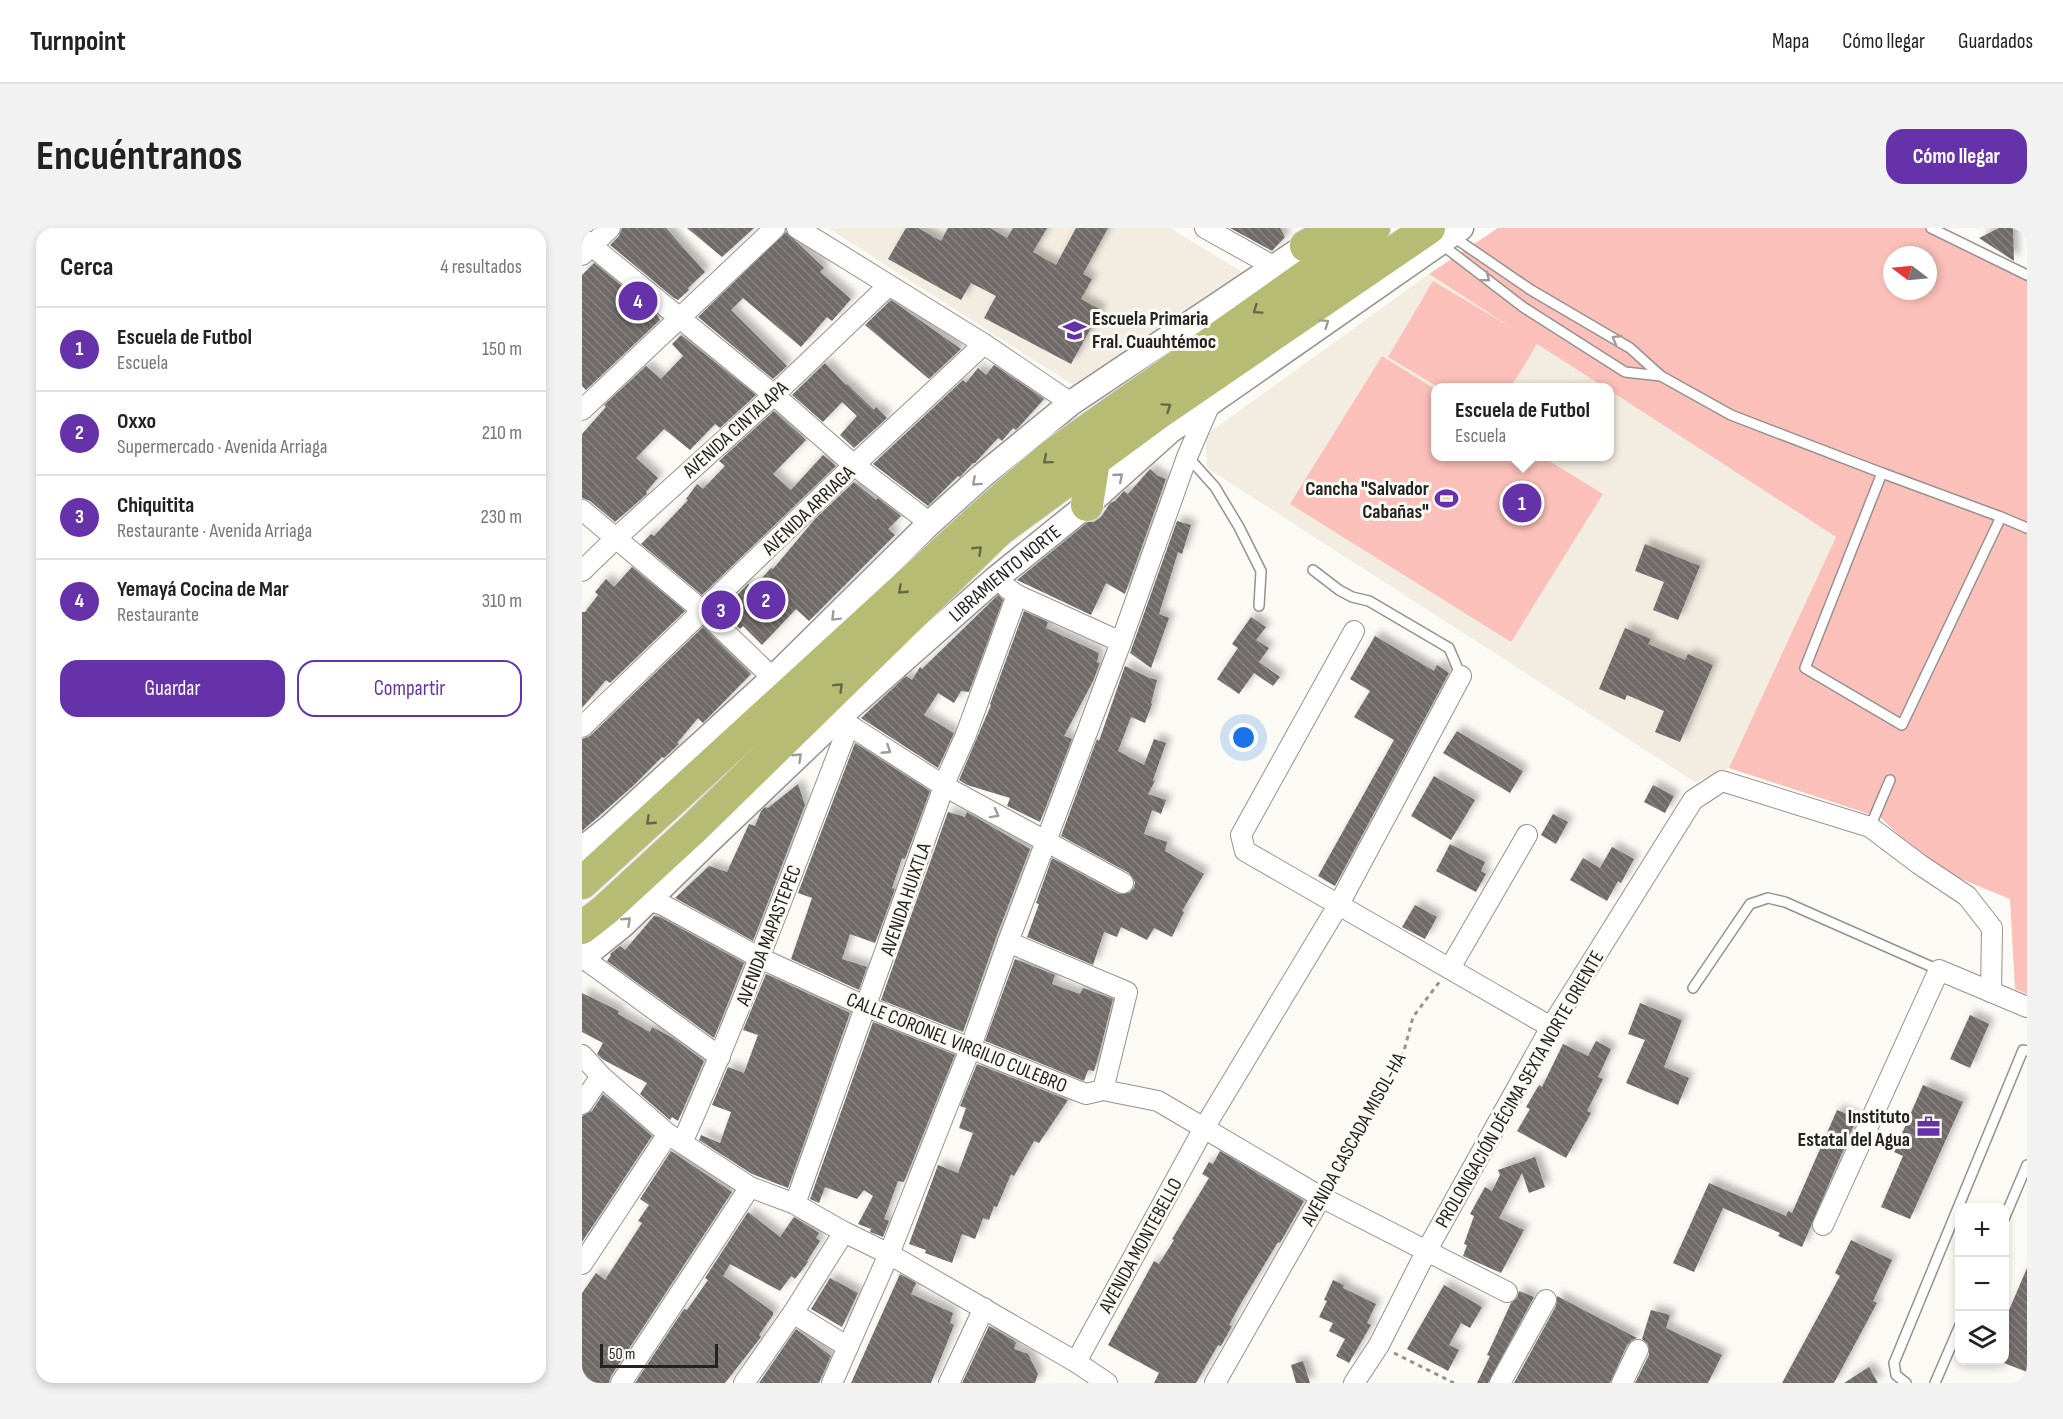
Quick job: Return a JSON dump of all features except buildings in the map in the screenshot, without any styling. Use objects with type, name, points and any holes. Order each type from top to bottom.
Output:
[{"type":"highway","points":[[1306,246],[1339,228]]},
{"type":"highway","points":[[582,884],[1051,456],[1374,228]]},
{"type":"highway","name":"LIBRAMIENTO NORTE","points":[[582,928],[614,902],[723,800],[998,531],[1232,362],[1445,234]]},
{"type":"highway","points":[[1232,362],[1296,343]]},
{"type":"highway","points":[[1087,505],[1094,461]]},
{"type":"highway","points":[[688,787],[738,710]]},
{"type":"highway","points":[[723,800],[763,789]]},
{"type":"street","points":[[610,228],[585,247],[681,319],[774,395],[854,465],[930,523]]},
{"type":"street","points":[[582,410],[776,228]]},
{"type":"street","points":[[797,228],[984,344],[1071,403]]},
{"type":"street","points":[[1205,228],[1275,267]]},
{"type":"street","points":[[582,849],[610,827],[773,678],[930,523],[982,476],[1071,403],[1330,228]]},
{"type":"street","name":"LIBRAMIENTO NORTE","points":[[582,958],[623,925],[763,789],[844,722],[994,580],[1087,505],[1170,432],[1445,234]]},
{"type":"street","name":"AVENIDA CINTALAPA","points":[[582,571],[774,395],[888,286]]},
{"type":"street","name":"AVENIDA ARRIAGA","points":[[582,727],[854,465],[984,344]]},
{"type":"street","points":[[832,1383],[889,1254],[970,1049],[1188,457],[1210,404]]},
{"type":"street","points":[[582,510],[703,611],[773,678]]},
{"type":"street","points":[[994,580],[1017,595],[1121,642]]},
{"type":"street","name":"AVENIDA HUIXTLA","points":[[795,1204],[944,786],[965,737],[1017,595]]},
{"type":"street","points":[[1354,631],[1241,835],[1245,851],[1551,1027]]},
{"type":"street","name":"AVENIDA MONTEBELLO","points":[[1076,1362],[1204,1128],[1339,904],[1461,676]]},
{"type":"street","points":[[844,722],[944,786],[1123,883]]},
{"type":"street","name":"AVENIDA MAPASTEPEC","points":[[582,1264],[675,1138],[720,1057],[760,958],[844,722]]},
{"type":"street","name":"PROLONGACIÓN DÉCIMA SEXTA NORTE ORIENTE","points":[[1354,1383],[1378,1345],[1427,1250],[1551,1027],[1693,800],[1722,781],[1870,826]]},
{"type":"street","points":[[1870,826],[1919,864],[1967,896],[1992,928],[1990,992]]},
{"type":"street","points":[[1450,968],[1527,835]]},
{"type":"street","name":"CALLE CORONEL VIRGILIO CULEBRO","points":[[649,900],[665,906],[760,958],[867,1007],[970,1049],[1086,1094],[1103,1090],[1158,1101],[1321,1197],[1507,1292]]},
{"type":"street","points":[[1008,942],[1127,992],[1103,1090]]},
{"type":"street","points":[[582,958],[720,1057]]},
{"type":"street","points":[[1823,1225],[1939,970],[2027,1007]]},
{"type":"street","points":[[582,1055],[601,1076],[675,1138],[750,1187],[795,1204],[889,1254],[1076,1362],[1107,1383]]},
{"type":"street","points":[[582,1104],[601,1076]]},
{"type":"street","points":[[621,1383],[750,1187]]},
{"type":"street","name":"AVENIDA CASCADA MISOL-HA","points":[[1215,1383],[1321,1197]]},
{"type":"street","points":[[744,1383],[793,1313],[844,1232]]},
{"type":"street","points":[[1500,1383],[1545,1300]]},
{"type":"street","points":[[949,1383],[984,1308]]},
{"type":"street","points":[[793,1313],[848,1347]]},
{"type":"street","points":[[1622,1383],[1638,1350]]},
{"type":"lane","points":[[1931,228],[2027,275]]},
{"type":"lane","points":[[1445,234],[1523,307],[1624,372],[1661,376]]},
{"type":"lane","points":[[1445,234],[1532,290],[1630,348],[1661,376],[1731,415],[2027,528]]},
{"type":"lane","points":[[1188,457],[1215,487],[1261,571],[1259,606]]},
{"type":"lane","points":[[1882,473],[1805,668],[1902,725],[2001,517]]},
{"type":"lane","points":[[1313,570],[1338,590],[1352,597],[1369,601],[1449,648],[1461,676]]},
{"type":"lane","points":[[1870,826],[1890,780]]},
{"type":"lane","points":[[1693,988],[1750,903],[1768,898],[1785,902],[1939,970]]},
{"type":"lane","points":[[1962,1203],[2023,1050],[2027,1051]]},
{"type":"lane","points":[[2009,1207],[2027,1165]]},
{"type":"lane","points":[[1906,1383],[1896,1375],[1894,1364],[1955,1220]]},
{"type":"lane","points":[[1935,1383],[1955,1335]]},
{"type":"path","name":"AVENIDA CASCADA MISOL-HA","points":[[1321,1197],[1404,1051],[1413,1017],[1450,968]]},
{"type":"path","points":[[1378,1345],[1454,1383]]},
{"type":"shaded area","name":"Escuela Primaria Fral. Cuauhtémoc","points":[[828,228],[1170,228],[1244,273],[1076,387]]},
{"type":"shaded area","points":[[1498,228],[1936,228],[2027,276],[2027,994],[2015,989],[2010,899],[1932,867],[1881,818],[1729,768],[1836,537],[1614,393],[1614,383],[1598,383],[1537,344],[1513,383],[1431,383],[1388,357],[1433,281],[1514,329],[1429,274]]},
{"type":"shaded area","points":[[1429,274],[1598,383],[1431,383],[1431,461],[1614,461],[1614,393],[1836,537],[1729,768],[1695,782],[1207,468],[1206,435]]},
{"type":"shaded area","name":"Cancha \"Salvador Cabañas\"","points":[[1382,356],[1431,387],[1431,461],[1549,461],[1603,494],[1511,642],[1290,504]]},
{"type":"place","name":"Yemayá Cocina de Mar","points":[[638,301]]},
{"type":"place","name":"Escuela Primaria Fral. Cuauhtémoc","points":[[1074,330]]},
{"type":"place","name":"Cancha \"Salvador Cabañas\"","points":[[1447,499]]},
{"type":"place","name":"Escuela de Futbol","points":[[1522,503]]},
{"type":"place","name":"Oxxo","points":[[766,600]]},
{"type":"place","name":"Chiquitita","points":[[721,610]]},
{"type":"place","name":"Instituto Estatal del Agua","points":[[1928,1127]]}]
